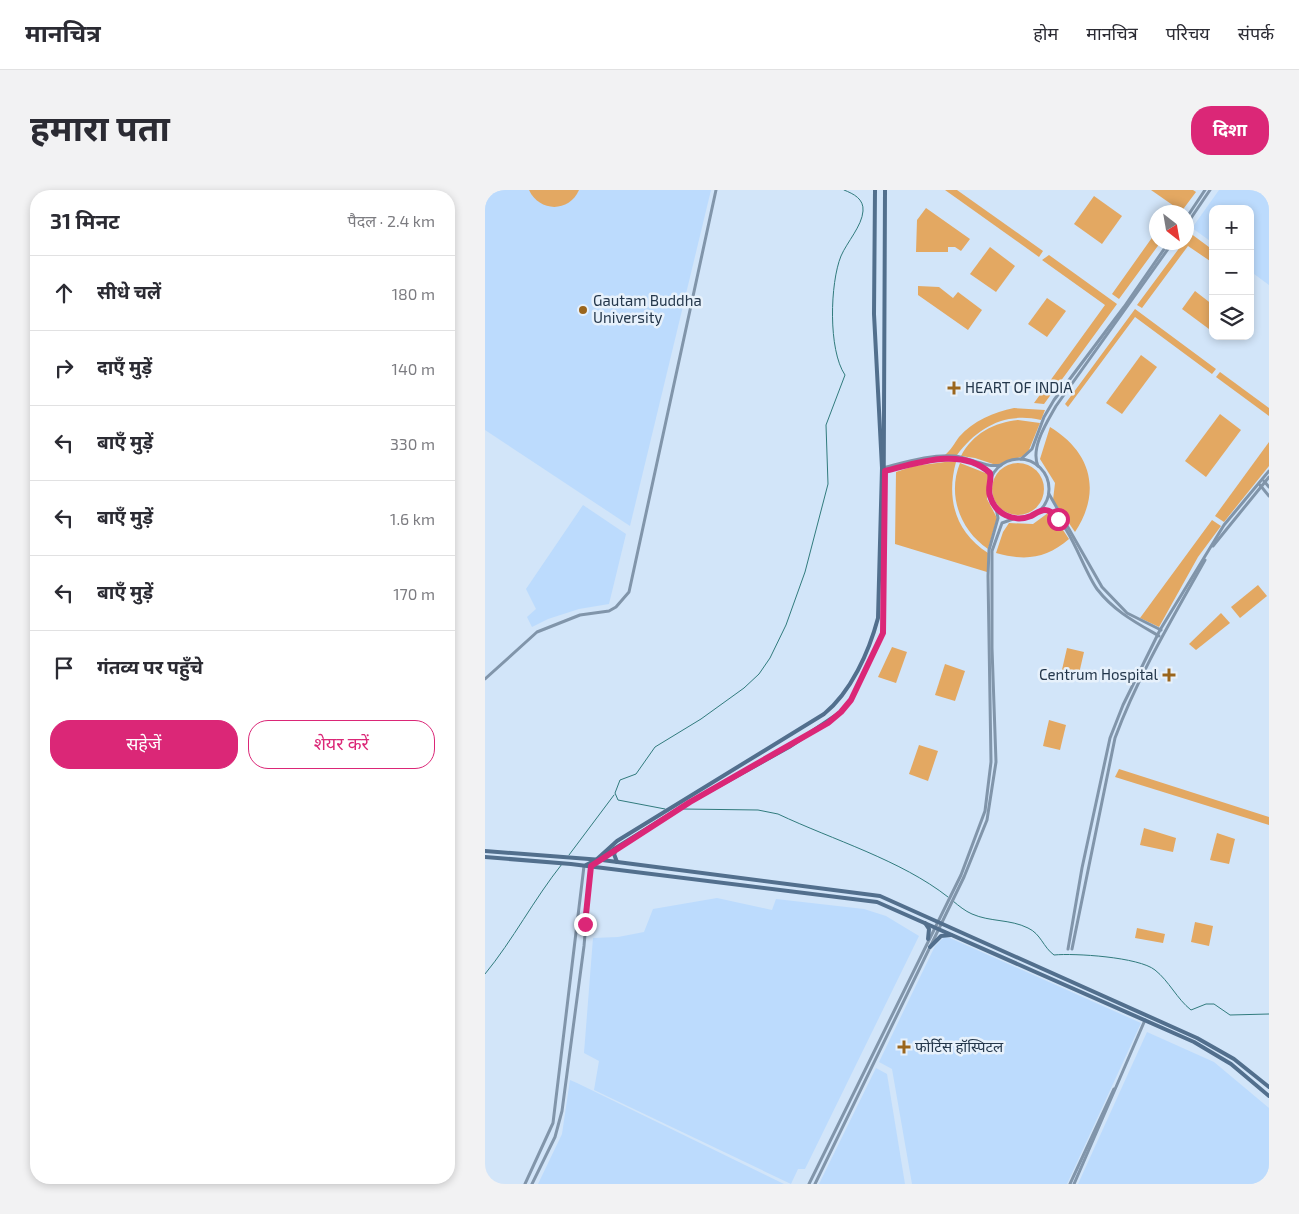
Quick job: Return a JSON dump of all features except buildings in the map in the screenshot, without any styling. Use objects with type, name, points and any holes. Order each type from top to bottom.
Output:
[{"type":"main road","points":[[584,866],[595,860],[617,841],[824,714],[838,703],[874,633],[878,618],[883,469],[874,314],[875,190]]},
{"type":"main road","points":[[591,866],[687,804],[828,723],[851,700],[883,633],[885,190]]},
{"type":"main road","points":[[617,848],[614,854],[617,862]]},
{"type":"main road","points":[[485,851],[602,860],[880,896],[1197,1038],[1234,1059],[1269,1087]]},
{"type":"main road","points":[[485,857],[591,866],[877,902],[1194,1042],[1219,1056],[1269,1096]]},
{"type":"main road","points":[[924,922],[929,929],[928,939]]},
{"type":"main road","points":[[930,946],[941,936],[953,935]]},
{"type":"street","points":[[485,679],[537,632],[580,616],[609,611],[616,607],[629,592],[716,190]]},
{"type":"street","points":[[1194,206],[1205,190]]},
{"type":"street","points":[[1194,214],[1210,190]]},
{"type":"street","points":[[883,469],[939,456],[966,458],[994,466],[1021,459],[1032,450],[1044,417],[1054,400],[1124,307],[1163,250]]},
{"type":"street","points":[[1165,632],[1127,613],[1102,587],[1049,494],[1044,473],[1038,466],[1035,456],[1045,425],[1056,406],[1167,250]]},
{"type":"street","points":[[883,469],[920,462],[953,459],[977,464],[986,469],[991,478],[990,496],[996,508],[998,518],[989,550],[988,576],[991,762],[988,797],[977,836],[953,895]]},
{"type":"street","points":[[1021,459],[1038,466]]},
{"type":"street","points":[[991,478],[1005,463]]},
{"type":"street","points":[[1070,949],[1115,738],[1126,708],[1160,636],[1160,630],[1224,525],[1269,471]]},
{"type":"street","points":[[1263,480],[1269,477],[1269,487]]},
{"type":"street","points":[[1263,480],[1269,487]]},
{"type":"street","points":[[1160,636],[1165,632],[1211,550],[1254,494],[1259,484]]},
{"type":"street","points":[[1259,484],[1268,495]]},
{"type":"street","points":[[1254,494],[1261,492],[1268,495]]},
{"type":"street","points":[[1037,512],[1049,494]]},
{"type":"street","points":[[996,508],[1013,519]]},
{"type":"street","points":[[815,1184],[976,848],[991,802],[995,762],[992,648],[993,551],[1002,523],[1013,519],[1023,519],[1037,512],[1048,511],[1058,519],[1087,574],[1112,606],[1123,616],[1160,636]]},
{"type":"street","points":[[525,1184],[553,1123],[584,866]]},
{"type":"street","points":[[532,1184],[555,1137],[562,1111],[584,946],[591,866]]},
{"type":"street","points":[[809,1184],[928,939],[937,927]]},
{"type":"street","points":[[1072,1184],[1145,1020]]},
{"type":"shaded area","name":"Gautam Buddha University","points":[[485,190],[711,190],[630,526],[485,430]]},
{"type":"shaded area","points":[[529,190],[579,190],[568,203],[554,207],[540,203]]},
{"type":"shaded area","points":[[945,190],[957,190],[1043,251],[1039,257]]},
{"type":"shaded area","points":[[1151,190],[1193,190],[1196,192],[1186,205],[1173,205]]},
{"type":"shaded area","points":[[1219,190],[1269,190],[1269,285],[1254,274],[1254,205],[1209,205],[1209,240],[1194,229],[1194,225]]},
{"type":"shaded area","points":[[1094,196],[1122,216],[1102,244],[1074,224]]},
{"type":"shaded area","points":[[926,208],[970,239],[961,251],[955,247],[948,247],[948,252],[916,252],[917,220]]},
{"type":"shaded area","points":[[1194,236],[1209,247],[1209,260],[1194,250]]},
{"type":"shaded area","points":[[1149,242],[1149,250],[1155,250],[1119,299],[1112,294]]},
{"type":"shaded area","points":[[990,247],[1015,266],[996,292],[970,274]]},
{"type":"shaded area","points":[[1178,250],[1185,250],[1142,308],[1137,305]]},
{"type":"shaded area","points":[[1049,255],[1117,304],[1044,404],[1034,403],[1105,305],[1042,260]]},
{"type":"shaded area","points":[[918,286],[939,287],[953,298],[958,292],[982,310],[968,330],[918,295]]},
{"type":"shaded area","points":[[1195,291],[1209,302],[1209,329],[1182,309]]},
{"type":"shaded area","points":[[1047,298],[1066,311],[1047,337],[1028,324]]},
{"type":"shaded area","points":[[1135,309],[1216,369],[1212,374],[1135,317],[1068,407],[1065,404]]},
{"type":"shaded area","points":[[1141,355],[1157,367],[1122,414],[1106,403]]},
{"type":"shaded area","points":[[1220,372],[1269,408],[1269,416],[1216,377]]},
{"type":"shaded area","points":[[1014,408],[1045,410],[1041,420],[1016,418],[993,424],[974,437],[957,455],[945,455],[959,437],[971,426],[991,415]]},
{"type":"shaded area","points":[[1220,414],[1241,430],[1206,477],[1185,461]]},
{"type":"shaded area","points":[[1018,420],[1040,423],[1029,450],[1024,456],[996,465],[975,458],[961,456],[971,441],[985,430],[1001,423]]},
{"type":"shaded area","points":[[1050,427],[1075,448],[1083,460],[1088,474],[1090,487],[1088,502],[1075,532],[1053,500],[1055,483],[1040,459]]},
{"type":"shaded area","points":[[1269,442],[1269,466],[1224,522],[1215,516]]},
{"type":"shaded area","points":[[956,462],[952,488],[956,513],[968,535],[988,553],[987,572],[895,544],[896,472],[914,466]]},
{"type":"shaded area","points":[[960,463],[988,474],[987,499],[997,518],[988,549],[970,532],[963,522],[959,511],[955,487]]},
{"type":"shaded area","points":[[1018,463],[1032,467],[1040,475],[1044,489],[1040,503],[1032,511],[1018,515],[1004,511],[996,503],[992,489],[996,475],[1004,467]]},
{"type":"shaded area","points":[[583,505],[626,534],[609,604],[579,609],[548,619],[532,627],[527,617],[536,609],[526,589]]},
{"type":"shaded area","points":[[1048,513],[1057,521],[1069,539],[1060,546],[1043,554],[1026,557],[1007,556],[996,553],[1003,532],[1009,523],[1033,524]]},
{"type":"shaded area","points":[[1212,520],[1221,526],[1198,557],[1159,627],[1140,618]]},
{"type":"shaded area","points":[[1258,585],[1267,596],[1240,618],[1231,607]]},
{"type":"shaded area","points":[[1221,613],[1230,623],[1196,650],[1189,644]]},
{"type":"shaded area","points":[[892,647],[907,652],[896,683],[878,677]]},
{"type":"shaded area","points":[[1067,648],[1084,652],[1078,678],[1061,674]]},
{"type":"shaded area","points":[[945,664],[965,671],[955,701],[935,695]]},
{"type":"shaded area","points":[[1049,720],[1066,725],[1060,750],[1043,746]]},
{"type":"shaded area","points":[[919,745],[938,751],[928,781],[909,774]]},
{"type":"shaded area","points":[[1119,769],[1269,817],[1269,825],[1115,777]]},
{"type":"shaded area","points":[[1144,828],[1176,838],[1173,852],[1140,845]]},
{"type":"shaded area","points":[[1217,833],[1235,839],[1229,864],[1210,860]]},
{"type":"shaded area","points":[[717,898],[772,910],[776,899],[864,909],[886,916],[919,936],[805,1169],[798,1169],[791,1184],[594,1090],[599,1061],[584,1053],[593,938],[618,937],[644,932],[653,909]]},
{"type":"shaded area","points":[[1195,922],[1213,926],[1209,946],[1191,942]]},
{"type":"shaded area","points":[[1137,928],[1165,934],[1163,943],[1135,938]]},
{"type":"shaded area","points":[[944,937],[1141,1023],[1067,1184],[912,1184],[892,1069],[879,1062],[935,946]]},
{"type":"shaded area","points":[[1147,1032],[1214,1062],[1269,1108],[1269,1184],[1078,1184]]},
{"type":"shaded area","points":[[876,1068],[887,1074],[905,1184],[819,1184]]},
{"type":"shaded area","points":[[570,1080],[784,1184],[538,1184],[562,1134]]},
{"type":"waterway","points":[[665,809],[618,800],[615,793],[620,780],[636,774],[655,747],[701,719],[744,688],[759,674],[770,658],[786,625],[805,572],[828,484],[826,425],[845,375],[839,364],[833,333],[833,299],[837,268],[841,256],[857,228],[863,211],[860,200],[855,195],[844,190]]},
{"type":"waterway","points":[[569,855],[614,795]]},
{"type":"waterway","points":[[682,809],[758,810],[778,814],[888,861],[948,897]]},
{"type":"waterway","points":[[485,974],[562,864]]},
{"type":"waterway","points":[[953,901],[979,917],[1014,923],[1028,928],[1036,934],[1054,955],[1106,957],[1147,966],[1160,974],[1181,1001],[1191,1010],[1206,1004],[1214,1004],[1230,1015],[1269,1014]]},
{"type":"place","name":"Gautam Buddha University","points":[[583,310]]},
{"type":"place","name":"HEART OF INDIA","points":[[954,388]]},
{"type":"place","name":"Centrum Hospital","points":[[1169,675]]},
{"type":"place","name":"फोर्टिस हॉस्पिटल","points":[[904,1047]]},
{"type":"route","points":[[585,924],[591,866],[690,802],[828,723],[851,700],[870,664],[883,633],[885,616],[885,471],[939,459],[953,459],[977,464],[990,473],[990,496],[1000,513],[1013,519],[1023,519],[1043,510],[1052,512],[1058,519]]}]
